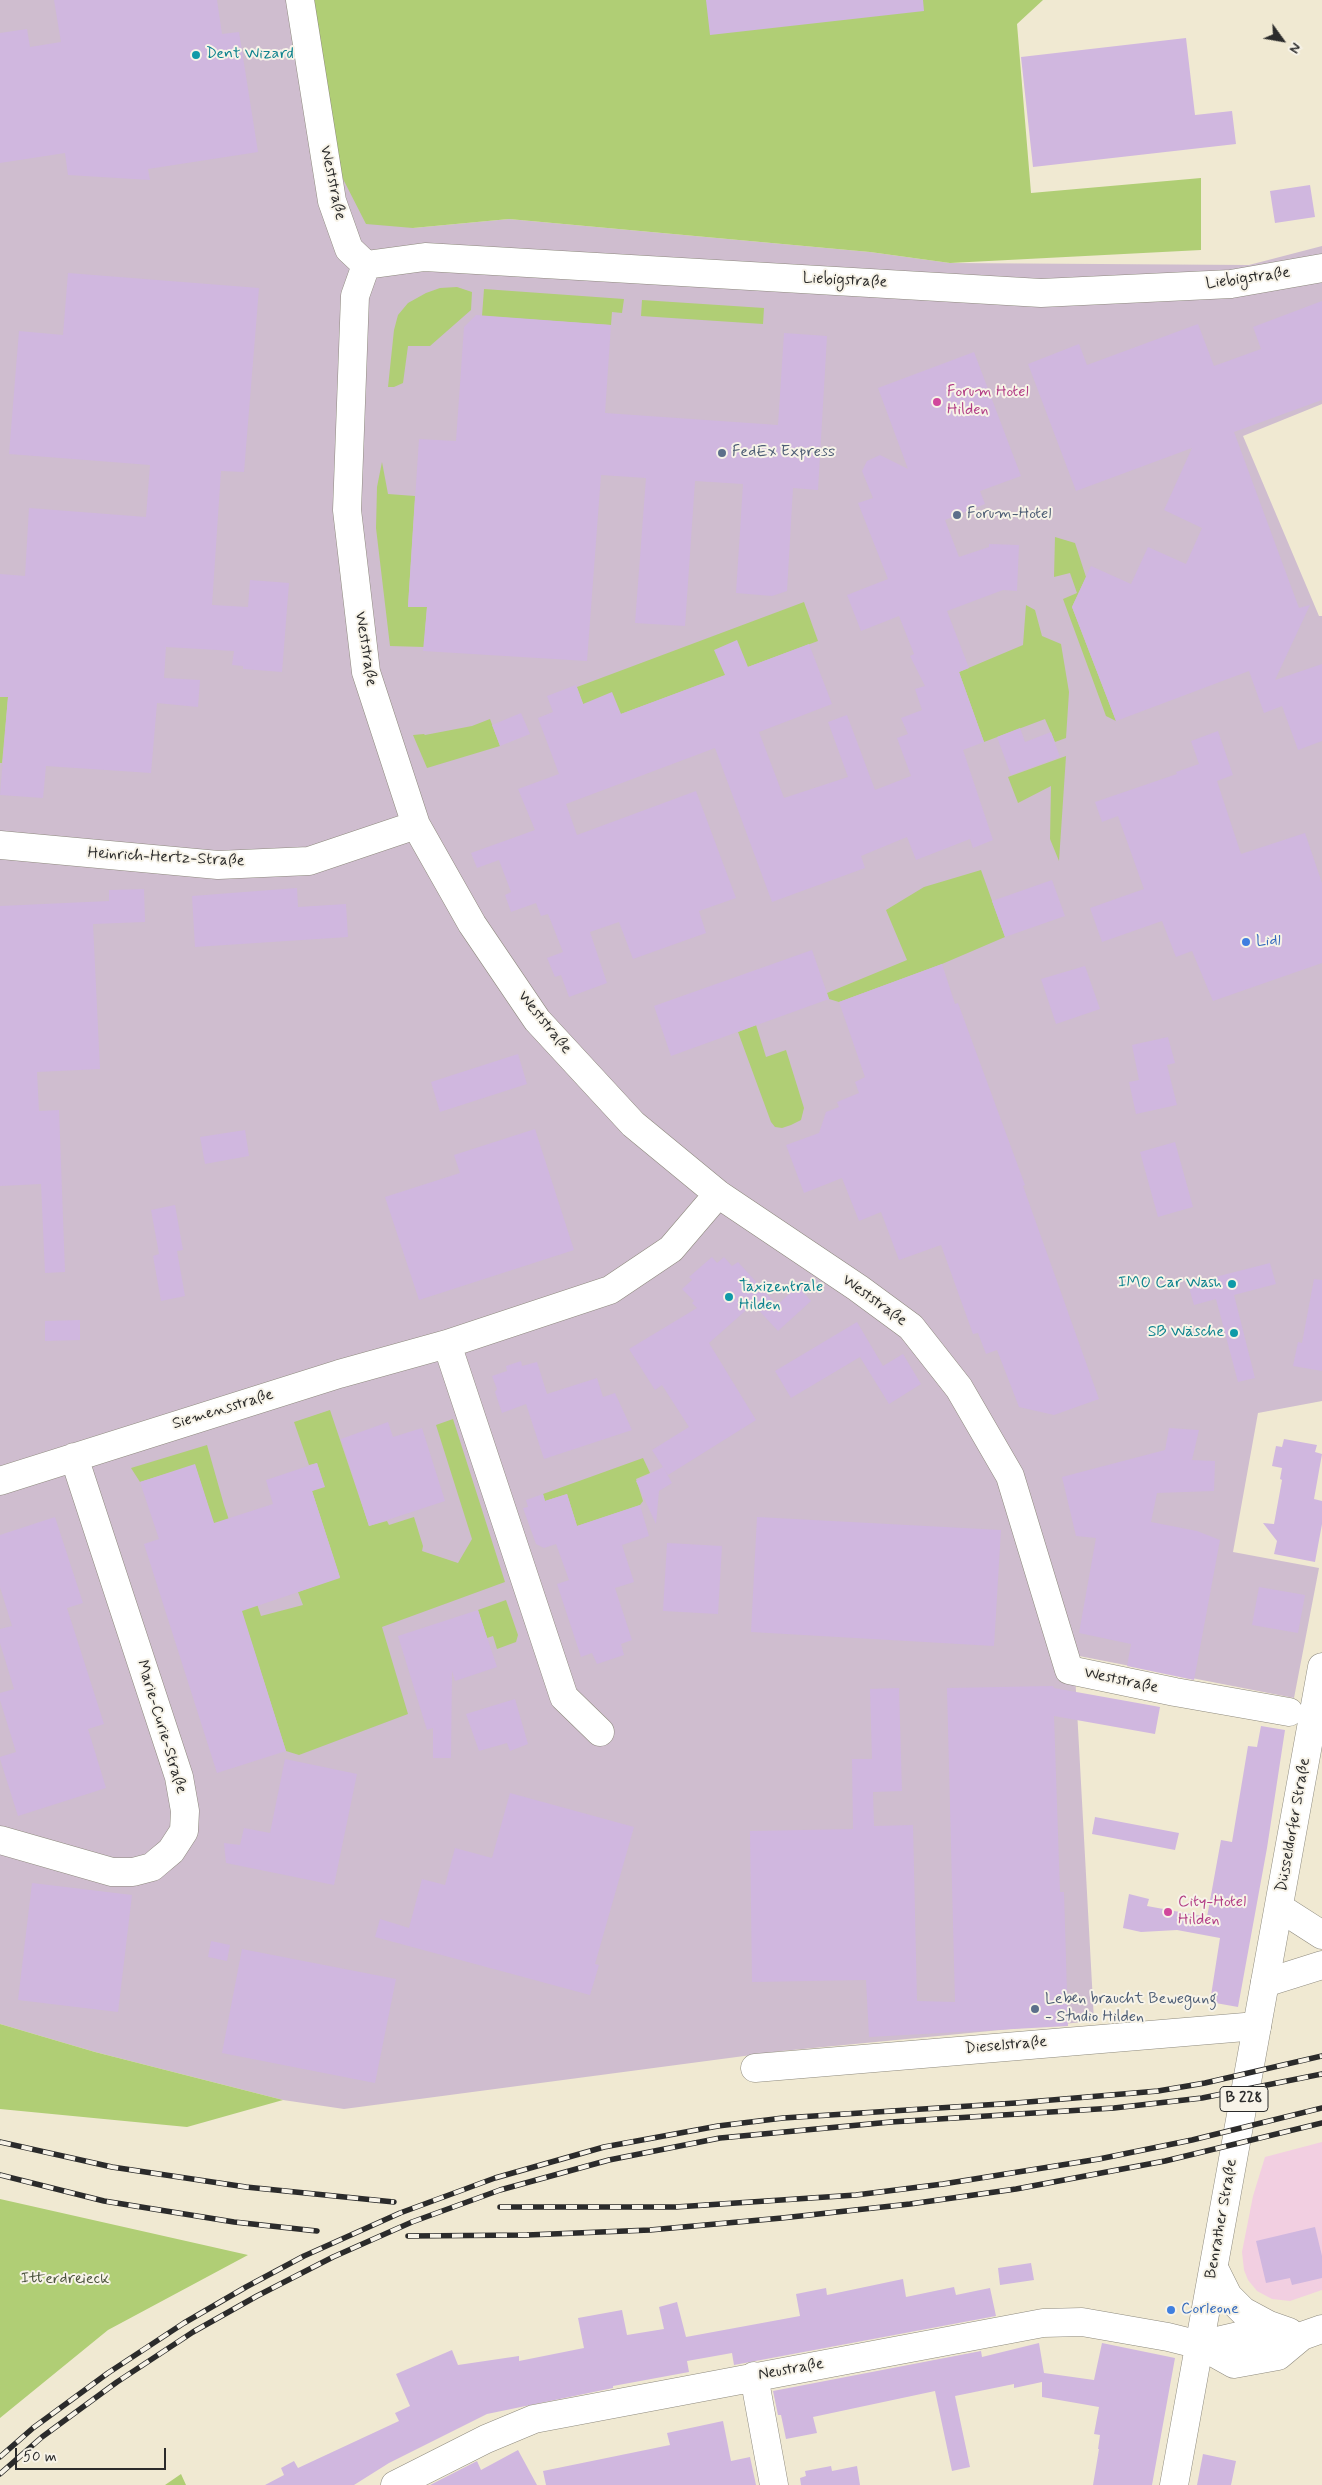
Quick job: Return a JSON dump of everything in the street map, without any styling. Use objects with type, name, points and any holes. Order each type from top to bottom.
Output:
[{"type":"street","name":"Weststraße","points":[[300,0],[332,201],[349,249],[366,264],[355,296],[347,510],[366,672],[416,825],[472,924],[537,1020],[633,1124],[718,1194],[858,1288],[911,1327],[959,1388],[1010,1476],[1069,1670],[1175,1692],[1289,1712]]},
{"type":"street","name":"Liebigstraße","points":[[366,264],[425,257],[1041,293],[1230,284],[1322,268]]},
{"type":"street","name":"Heinrich-Hertz-Straße","points":[[0,845],[218,865],[309,861],[416,825]]},
{"type":"street","name":"Siemensstraße","points":[[0,1481],[339,1374],[447,1344],[610,1290],[671,1249],[718,1194]]},
{"type":"street","points":[[447,1344],[564,1696],[600,1732]]},
{"type":"street","name":"Marie-Curie-Straße","points":[[0,1840],[112,1872],[133,1872],[152,1866],[159,1861],[171,1851],[184,1831],[186,1811],[179,1777],[74,1457]]},
{"type":"street","name":"Düsseldorfer Straße","points":[[1265,1983],[1322,1667]]},
{"type":"street","points":[[1280,1908],[1322,1934]]},
{"type":"street","points":[[1265,1983],[1322,1965]]},
{"type":"street","name":"Benrather Straße","points":[[1174,2485],[1265,1983]]},
{"type":"street","name":"Dieselstraße","points":[[755,2068],[1258,2026]]},
{"type":"street","points":[[1214,2268],[1228,2296],[1243,2311],[1269,2325],[1312,2332]]},
{"type":"street","name":"Neustraße","points":[[395,2485],[486,2439],[534,2420],[754,2376],[1043,2323],[1082,2322],[1160,2335],[1200,2345],[1234,2364],[1278,2356],[1312,2332]]},
{"type":"street","points":[[754,2376],[774,2485]]},
{"type":"shaded area","points":[[0,0],[312,0],[413,228],[509,219],[870,252],[950,263],[1249,265],[1322,246],[1322,404],[1243,436],[1319,616],[1322,616],[1322,1401],[1258,1413],[1233,1552],[1319,1568],[1294,1698],[1074,1655],[1094,2021],[782,2051],[344,2109],[283,2100],[95,2052],[0,2024]]},
{"type":"shaded area","points":[[1322,2142],[1322,2290],[1290,2301],[1272,2299],[1257,2291],[1248,2280],[1244,2270],[1242,2252],[1253,2196],[1265,2157]]},
{"type":"green space","points":[[312,0],[1043,0],[1017,24],[1031,193],[1201,178],[1201,250],[950,263],[870,252],[509,219],[413,228],[366,224],[341,175]]},
{"type":"green space","points":[[457,287],[472,292],[471,310],[430,346],[408,346],[403,383],[394,387],[388,387],[394,330],[398,315],[408,303],[426,293],[440,288]]},
{"type":"green space","points":[[484,289],[624,299],[622,313],[612,312],[611,325],[482,316]]},
{"type":"green space","points":[[642,300],[764,308],[763,324],[641,316]]},
{"type":"green space","points":[[382,462],[388,494],[415,496],[408,606],[427,607],[424,647],[390,646],[376,528],[377,487]]},
{"type":"green space","points":[[1055,537],[1075,543],[1086,577],[1072,607],[1116,721],[1106,716],[1063,599],[1077,593],[1070,573],[1054,577]]},
{"type":"green space","points":[[804,602],[818,641],[591,725],[577,687]]},
{"type":"green space","points":[[1026,605],[1035,610],[1042,636],[1061,644],[1069,692],[1066,738],[1055,742],[1045,719],[984,742],[959,672],[1023,645]]},
{"type":"green space","points":[[0,697],[8,697],[2,763],[0,763]]},
{"type":"green space","points":[[490,719],[500,746],[427,768],[413,735],[425,735],[472,726]]},
{"type":"green space","points":[[1066,756],[1059,861],[1050,839],[1051,786],[1018,803],[1008,777]]},
{"type":"green space","points":[[981,870],[1005,937],[942,964],[839,1002],[829,999],[827,993],[907,960],[886,910],[924,887]]},
{"type":"green space","points":[[756,1025],[766,1057],[786,1050],[804,1108],[801,1120],[782,1128],[775,1127],[771,1122],[738,1032]]},
{"type":"green space","points":[[330,1410],[369,1526],[387,1521],[389,1525],[414,1517],[423,1546],[422,1551],[458,1563],[472,1539],[436,1425],[453,1419],[505,1582],[382,1627],[408,1714],[299,1755],[286,1751],[195,1465],[140,1482],[131,1468],[207,1445],[224,1505],[261,1616],[303,1605],[298,1592],[340,1577],[312,1491],[324,1486],[317,1463],[309,1465],[294,1422]]},
{"type":"green space","points":[[643,1458],[650,1473],[636,1479],[643,1501],[640,1505],[577,1526],[567,1494],[545,1501],[543,1494]]},
{"type":"green space","points":[[506,1600],[518,1635],[516,1642],[497,1649],[493,1636],[487,1638],[478,1610]]},
{"type":"green space","points":[[0,2024],[95,2052],[283,2100],[187,2127],[0,2109]]},
{"type":"green space","name":"Itterdreieck","points":[[0,2199],[248,2255],[108,2330],[0,2418]]},
{"type":"green space","points":[[181,2474],[186,2485],[165,2485]]},
{"type":"building","points":[[54,0],[217,0],[222,34],[239,32],[258,152],[148,169],[150,180],[68,175],[65,153],[0,163],[0,33],[27,29],[30,47],[61,42]]},
{"type":"building","points":[[706,0],[923,0],[924,11],[710,35]]},
{"type":"building","points":[[1186,38],[1195,115],[1232,111],[1236,144],[1033,167],[1021,57]]},
{"type":"building","points":[[1310,185],[1315,217],[1275,223],[1270,191]]},
{"type":"building","points":[[68,273],[259,288],[244,472],[221,471],[212,605],[248,607],[250,580],[289,583],[282,672],[243,669],[243,666],[232,665],[234,651],[166,647],[164,678],[200,680],[198,707],[157,703],[151,773],[46,766],[43,798],[0,795],[8,697],[0,697],[0,574],[25,576],[29,508],[146,517],[150,465],[9,454],[19,331],[63,335]]},
{"type":"building","points":[[1322,301],[1322,400],[1234,432],[1299,608],[1310,605],[1275,680],[1322,664],[1322,741],[1298,750],[1282,706],[1264,713],[1249,671],[1116,721],[1072,607],[1091,566],[1131,584],[1148,547],[1186,564],[1202,528],[1164,510],[1192,448],[1076,491],[1028,364],[1079,344],[1087,365],[1198,324],[1214,366],[1261,349],[1253,327]]},
{"type":"building","points":[[476,315],[611,325],[605,413],[778,425],[784,333],[827,336],[818,490],[793,488],[787,591],[772,596],[736,593],[743,484],[695,481],[685,626],[635,623],[646,478],[601,475],[587,661],[423,651],[427,607],[408,607],[419,439],[456,441],[464,327]]},
{"type":"building","points":[[974,352],[1021,476],[980,491],[985,504],[945,520],[959,557],[989,547],[989,544],[1019,545],[1017,591],[1003,590],[947,611],[969,668],[959,672],[984,742],[963,750],[993,840],[973,848],[970,839],[916,860],[907,837],[861,856],[865,868],[772,902],[715,748],[566,804],[577,835],[696,791],[736,898],[699,911],[706,933],[633,959],[619,922],[590,932],[607,983],[569,997],[561,975],[555,977],[547,958],[563,952],[548,914],[541,916],[536,903],[511,912],[505,895],[511,892],[499,860],[477,868],[471,853],[535,830],[518,789],[559,774],[538,718],[553,712],[547,696],[576,685],[583,704],[612,692],[621,714],[725,675],[714,650],[737,640],[748,667],[809,644],[832,704],[759,732],[784,798],[848,777],[828,722],[847,715],[875,790],[911,776],[897,738],[908,734],[901,718],[922,710],[915,689],[925,686],[910,656],[914,654],[899,616],[861,631],[847,595],[888,579],[858,503],[873,498],[862,471],[867,461],[880,455],[908,469],[878,388]]},
{"type":"building","points":[[521,713],[530,734],[500,746],[492,725]]},
{"type":"building","points":[[1020,728],[1025,742],[1051,732],[1060,757],[1011,775],[997,737]]},
{"type":"building","points":[[1218,731],[1233,775],[1217,781],[1241,854],[1305,833],[1322,883],[1322,963],[1213,1001],[1192,951],[1176,957],[1162,921],[1102,942],[1090,908],[1144,889],[1118,816],[1102,822],[1095,802],[1177,774],[1176,772],[1199,764],[1191,741]]},
{"type":"building","points":[[1052,880],[1065,916],[1005,937],[992,901]]},
{"type":"building","points":[[297,888],[298,907],[346,904],[348,937],[195,947],[192,896]]},
{"type":"building","points":[[144,889],[145,922],[93,924],[100,1069],[37,1072],[39,1111],[59,1110],[65,1272],[45,1273],[41,1184],[0,1186],[0,906],[109,901],[109,890]]},
{"type":"building","points":[[812,950],[829,999],[671,1056],[654,1006]]},
{"type":"building","points":[[942,964],[955,1004],[958,1003],[1025,1185],[1023,1186],[1099,1399],[1054,1415],[1019,1407],[997,1350],[986,1354],[978,1333],[973,1334],[941,1245],[899,1260],[881,1212],[859,1221],[842,1178],[804,1193],[786,1145],[819,1133],[826,1112],[839,1107],[837,1102],[859,1093],[855,1082],[865,1077],[839,1002]]},
{"type":"building","points":[[1085,966],[1100,1009],[1056,1024],[1041,979]]},
{"type":"building","points":[[1168,1037],[1175,1063],[1167,1065],[1177,1105],[1136,1114],[1129,1082],[1139,1080],[1132,1045]]},
{"type":"building","points":[[518,1054],[527,1084],[440,1112],[431,1082]]},
{"type":"building","points":[[535,1129],[574,1250],[419,1300],[385,1197],[460,1173],[454,1155]]},
{"type":"building","points":[[245,1130],[249,1156],[205,1164],[200,1137]]},
{"type":"building","points":[[1175,1142],[1193,1207],[1158,1217],[1140,1152]]},
{"type":"building","points":[[175,1205],[183,1250],[177,1251],[185,1296],[161,1301],[153,1256],[159,1254],[151,1210]]},
{"type":"building","points":[[712,1257],[717,1263],[724,1257],[732,1266],[738,1262],[777,1305],[798,1286],[811,1301],[778,1331],[753,1304],[709,1343],[756,1420],[668,1475],[652,1450],[689,1427],[662,1385],[655,1390],[629,1349],[697,1308],[692,1303],[694,1301],[682,1289],[692,1280],[689,1277]]},
{"type":"building","points":[[1270,1263],[1276,1284],[1234,1295],[1255,1378],[1238,1382],[1216,1299],[1194,1305],[1188,1284]]},
{"type":"building","points":[[1314,1279],[1322,1280],[1322,1371],[1293,1366],[1298,1342],[1302,1343]]},
{"type":"building","points":[[80,1320],[80,1340],[45,1341],[45,1321]]},
{"type":"building","points":[[857,1322],[883,1366],[903,1354],[921,1384],[889,1404],[860,1357],[791,1398],[775,1371]]},
{"type":"building","points":[[521,1361],[522,1366],[537,1362],[547,1394],[597,1378],[603,1397],[615,1393],[632,1430],[544,1459],[526,1404],[502,1413],[495,1392],[497,1389],[492,1376],[507,1371],[506,1366]]},
{"type":"building","points":[[388,1422],[393,1437],[422,1428],[445,1501],[369,1526],[341,1439]]},
{"type":"building","points":[[1169,1428],[1199,1430],[1192,1460],[1215,1461],[1214,1491],[1157,1493],[1151,1522],[1197,1531],[1220,1540],[1194,1680],[1127,1666],[1131,1644],[1079,1633],[1096,1538],[1076,1536],[1062,1477],[1165,1450]]},
{"type":"building","points":[[1284,1439],[1317,1445],[1315,1452],[1322,1454],[1314,1499],[1322,1501],[1322,1524],[1315,1562],[1274,1554],[1277,1541],[1263,1523],[1274,1524],[1282,1480],[1280,1479],[1282,1468],[1272,1466],[1276,1446],[1282,1447]]},
{"type":"building","points":[[317,1463],[325,1487],[312,1491],[340,1578],[242,1611],[286,1751],[217,1773],[144,1544],[159,1539],[140,1482],[195,1464],[214,1523],[273,1504],[266,1480]]},
{"type":"building","points":[[663,1467],[672,1483],[659,1491],[656,1524],[636,1481]]},
{"type":"building","points":[[543,1494],[545,1501],[567,1494],[577,1526],[640,1505],[649,1536],[622,1545],[634,1582],[615,1588],[632,1640],[621,1644],[624,1655],[597,1664],[592,1653],[581,1657],[557,1584],[569,1580],[556,1544],[544,1548],[536,1544],[523,1508],[528,1507],[526,1500]]},
{"type":"building","points":[[55,1517],[83,1603],[67,1608],[104,1724],[88,1729],[106,1788],[18,1816],[0,1759],[0,1757],[16,1752],[0,1700],[0,1693],[14,1689],[0,1643],[0,1629],[12,1626],[0,1587],[0,1535]]},
{"type":"building","points":[[757,1517],[1001,1530],[994,1646],[751,1632]]},
{"type":"building","points":[[667,1543],[722,1546],[718,1614],[663,1611]]},
{"type":"building","points":[[1259,1587],[1305,1595],[1298,1633],[1252,1625]]},
{"type":"building","points":[[478,1610],[497,1667],[455,1681],[452,1671],[451,1758],[433,1758],[433,1728],[427,1730],[398,1636]]},
{"type":"building","points":[[1053,1686],[1054,1688],[1160,1707],[1155,1734],[1054,1716],[1060,1892],[1064,1892],[1068,2026],[869,2037],[866,1980],[752,1982],[750,1831],[853,1829],[852,1759],[872,1759],[870,1689],[899,1688],[902,1791],[873,1792],[874,1826],[913,1825],[917,2001],[955,2002],[947,1688]]},
{"type":"building","points":[[515,1699],[528,1744],[510,1751],[507,1743],[479,1751],[466,1714]]},
{"type":"building","points":[[1261,1726],[1285,1730],[1267,1848],[1238,2007],[1210,2002],[1220,1938],[1177,1930],[1141,1932],[1123,1928],[1129,1894],[1149,1899],[1147,1906],[1207,1917],[1221,1840],[1232,1842],[1248,1746],[1257,1747]]},
{"type":"building","points":[[285,1759],[357,1774],[334,1885],[226,1863],[224,1843],[240,1845],[244,1828],[270,1833]]},
{"type":"building","points":[[510,1793],[634,1827],[595,1964],[599,1965],[590,1995],[375,1937],[380,1919],[409,1928],[422,1879],[445,1885],[455,1848],[492,1858]]},
{"type":"building","points":[[1095,1817],[1179,1833],[1175,1850],[1092,1834]]},
{"type":"building","points":[[32,1883],[132,1895],[118,2012],[18,2000]]},
{"type":"building","points":[[211,1941],[230,1945],[227,1961],[208,1957]]},
{"type":"building","points":[[242,1949],[396,1979],[375,2083],[222,2053]]},
{"type":"building","points":[[1315,2227],[1322,2256],[1322,2278],[1292,2285],[1290,2278],[1266,2283],[1256,2241]]},
{"type":"building","points":[[1031,2263],[1034,2280],[1000,2285],[998,2268]]},
{"type":"building","points":[[903,2279],[906,2297],[954,2287],[956,2295],[990,2288],[996,2316],[734,2365],[732,2353],[687,2361],[689,2372],[613,2386],[613,2388],[487,2414],[389,2463],[354,2485],[265,2485],[284,2475],[281,2468],[294,2461],[298,2468],[399,2421],[395,2413],[410,2406],[396,2374],[452,2350],[458,2365],[519,2356],[519,2361],[584,2348],[578,2318],[622,2310],[627,2335],[664,2329],[659,2307],[677,2302],[686,2337],[800,2316],[796,2294],[826,2288],[827,2295]]},
{"type":"building","points":[[1039,2343],[1044,2373],[1094,2380],[1102,2343],[1175,2358],[1152,2485],[1093,2485],[1099,2449],[1100,2435],[1094,2434],[1099,2407],[1042,2397],[1042,2382],[1014,2388],[1014,2384],[955,2396],[970,2467],[952,2471],[935,2391],[813,2417],[817,2433],[786,2439],[781,2415],[778,2415],[773,2391],[981,2351],[982,2357]]},
{"type":"building","points":[[723,2421],[731,2461],[750,2457],[756,2485],[546,2485],[543,2471],[670,2445],[667,2433]]},
{"type":"building","points":[[518,2450],[537,2485],[430,2485],[477,2461],[481,2470]]},
{"type":"building","points":[[1203,2454],[1236,2461],[1231,2485],[1197,2485]]},
{"type":"building","points":[[831,2466],[832,2471],[857,2466],[860,2485],[801,2485],[800,2478],[806,2476],[805,2471]]},
{"type":"railway","points":[[0,2457],[33,2428],[108,2373],[184,2323],[246,2287],[304,2256],[400,2213],[495,2178],[604,2147],[718,2126],[783,2118],[1016,2103],[1158,2091],[1205,2083],[1322,2056]]},
{"type":"railway","points":[[0,2474],[42,2437],[117,2382],[193,2332],[257,2296],[333,2257],[412,2222],[500,2190],[609,2160],[720,2138],[891,2122],[1114,2108],[1202,2098],[1322,2074]]},
{"type":"railway","points":[[500,2207],[676,2207],[856,2195],[943,2184],[1099,2159],[1192,2140],[1322,2108]]},
{"type":"railway","points":[[408,2236],[527,2235],[650,2230],[910,2204],[1016,2189],[1165,2161],[1322,2123]]},
{"type":"railway","points":[[0,2142],[112,2167],[246,2187],[394,2202]]},
{"type":"railway","points":[[0,2175],[104,2201],[234,2222],[317,2231]]},
{"type":"place","name":"Dent Wizard","points":[[196,55]]},
{"type":"place","name":"Forum Hotel Hilden","points":[[937,402]]},
{"type":"place","name":"FedEx Express","points":[[722,453]]},
{"type":"place","name":"Forum-Hotel","points":[[957,515]]},
{"type":"place","name":"Lidl","points":[[1246,942]]},
{"type":"place","name":"IMO Car Wash","points":[[1232,1284]]},
{"type":"place","name":"Taxizentrale Hilden","points":[[729,1297]]},
{"type":"place","name":"SB Wäsche","points":[[1234,1333]]},
{"type":"place","name":"City-Hotel Hilden","points":[[1168,1912]]},
{"type":"place","name":"Leben braucht Bewegung - Studio Hilden","points":[[1035,2009]]},
{"type":"place","name":"Corleone","points":[[1171,2310]]}]
